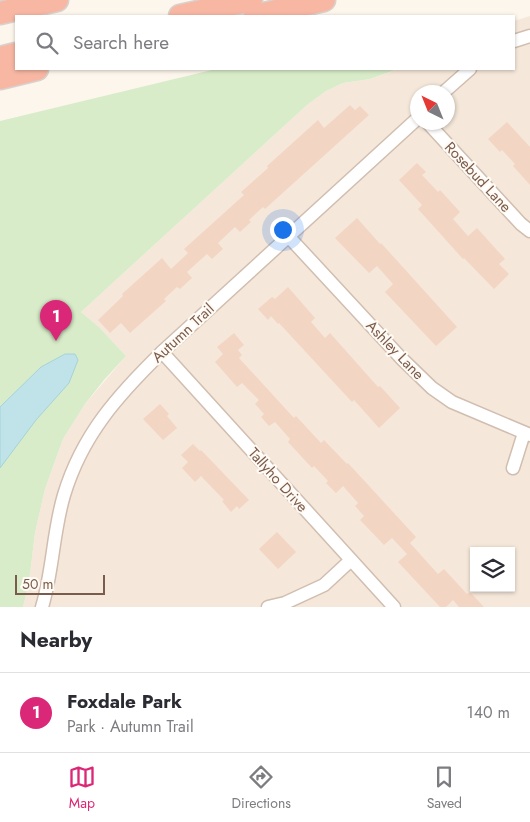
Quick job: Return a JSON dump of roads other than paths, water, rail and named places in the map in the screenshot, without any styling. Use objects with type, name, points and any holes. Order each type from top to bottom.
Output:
[{"type":"highway","points":[[0,13],[57,0]]},
{"type":"highway","points":[[184,15],[251,0]]},
{"type":"highway","points":[[260,15],[324,0]]},
{"type":"highway","points":[[0,58],[15,54]]},
{"type":"highway","points":[[0,78],[33,70]]},
{"type":"street","points":[[515,41],[530,36]]},
{"type":"street","points":[[452,85],[469,70]]},
{"type":"street","name":"Autumn Trail","points":[[42,607],[64,496],[81,450],[111,406],[138,375],[162,352],[410,125]]},
{"type":"street","name":"Rosebud Lane","points":[[434,130],[521,224],[530,231]]},
{"type":"street","name":"Ashley Lane","points":[[289,237],[401,358],[432,388],[452,402],[527,434],[513,468]]},
{"type":"street","name":"Tallyho Drive","points":[[162,352],[394,607]]},
{"type":"street","points":[[268,607],[285,604],[324,585],[351,560]]},
{"type":"water","points":[[65,354],[75,354],[78,360],[69,383],[36,420],[0,468],[0,407],[41,367]]},
{"type":"place","name":"Foxdale Park","points":[[56,341]]}]
